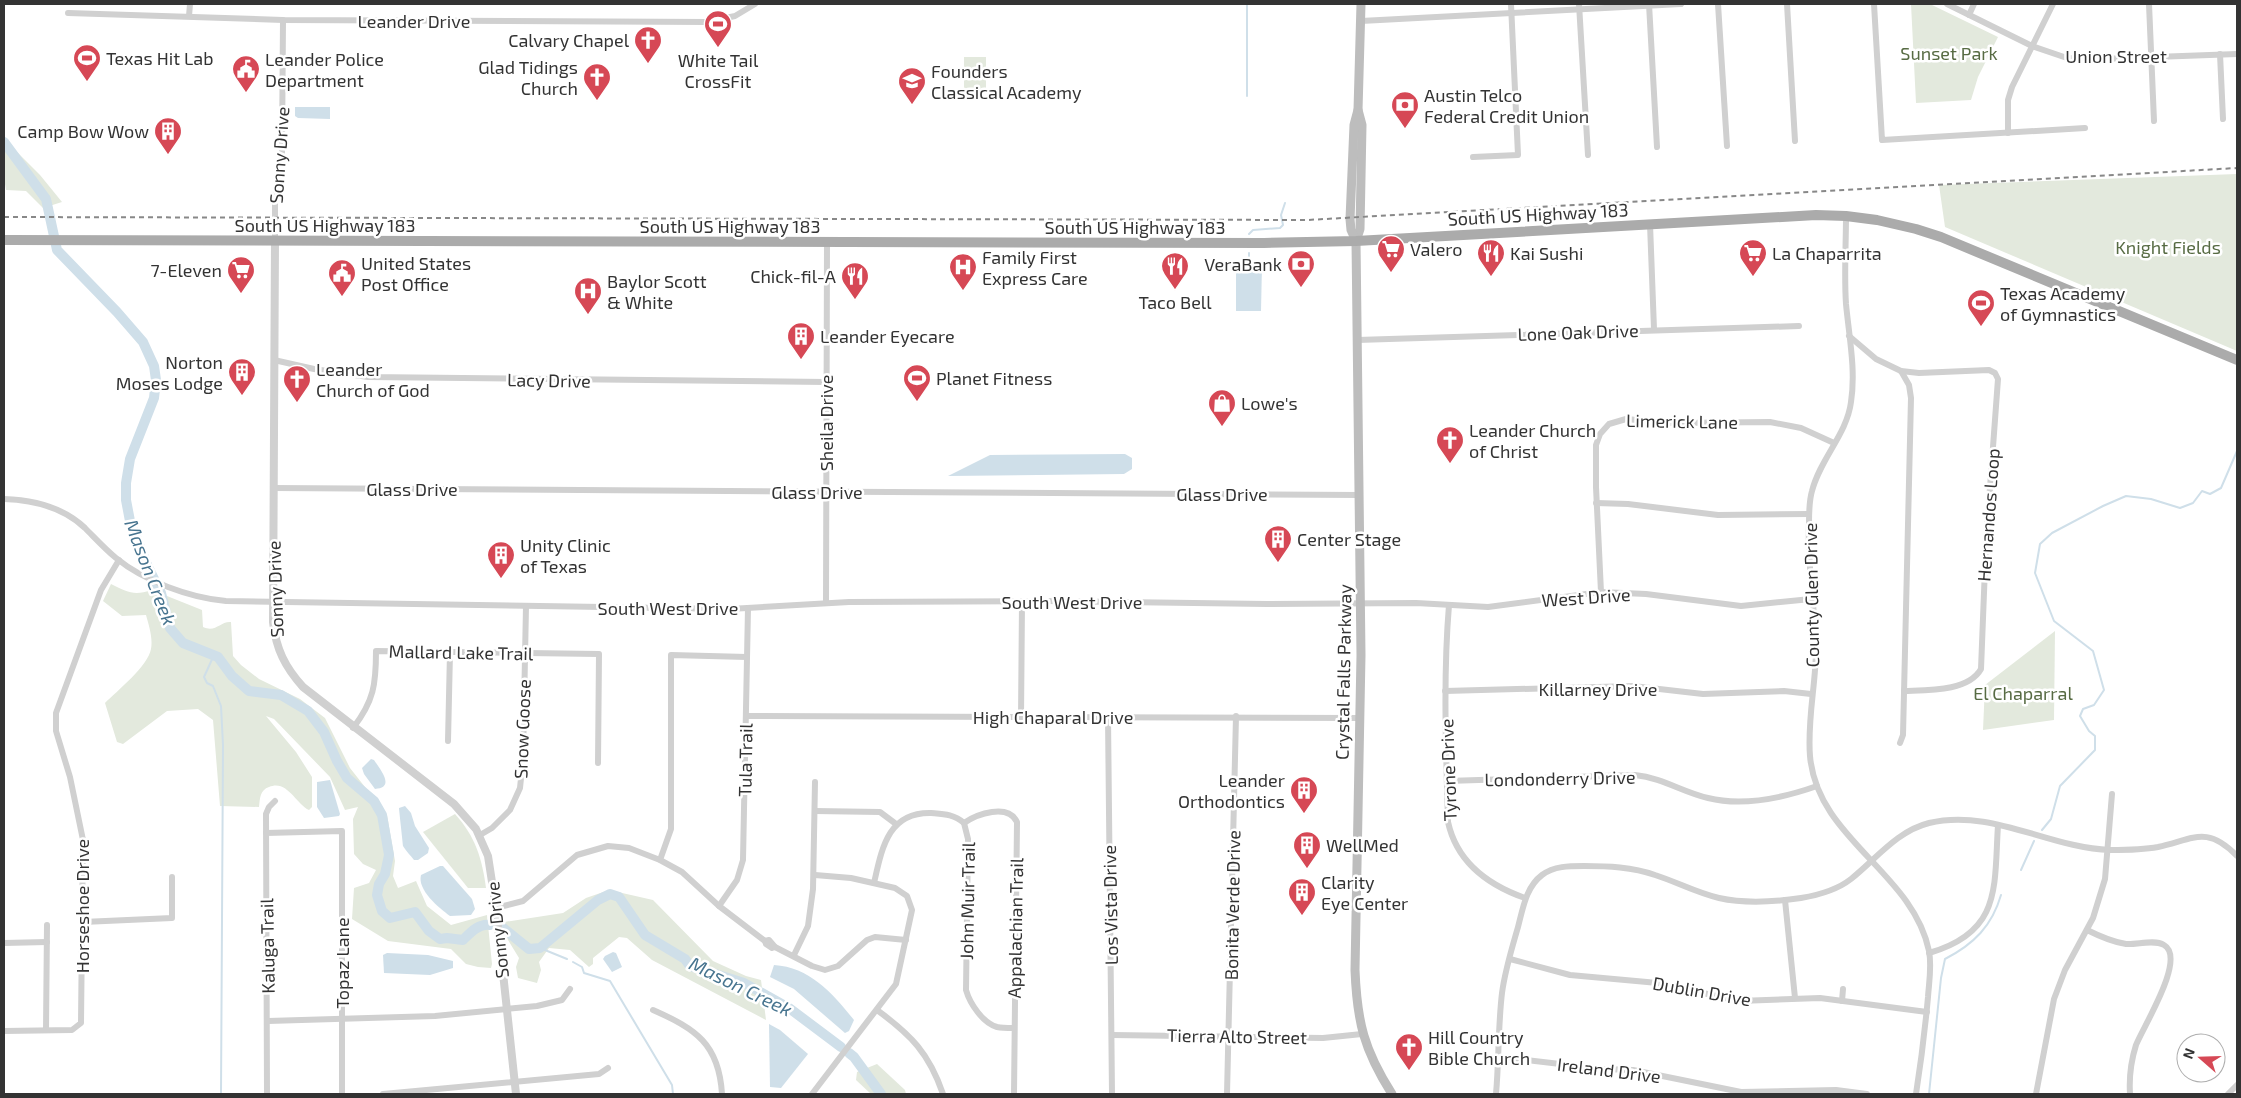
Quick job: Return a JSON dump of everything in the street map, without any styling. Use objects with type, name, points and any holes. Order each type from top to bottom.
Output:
[{"type":"main road","name":"Crystal Falls Parkway","points":[[1362,4],[1358,110],[1362,125],[1360,229],[1356,241],[1360,604],[1355,970],[1356,1006],[1362,1034],[1372,1060],[1392,1094]]},
{"type":"main road","name":"South US Highway 183","points":[[4,240],[1154,244],[1356,241],[1816,215],[1846,216],[1916,228],[1941,237],[2237,360]]},
{"type":"street","points":[[190,4],[190,16]]},
{"type":"street","name":"Leander Drive","points":[[68,13],[283,20],[707,22],[735,16],[756,4]]},
{"type":"street","points":[[1473,157],[1518,155],[1511,4]]},
{"type":"street","points":[[1361,21],[1511,14],[1580,7],[1681,4]]},
{"type":"street","points":[[1718,4],[1727,146]]},
{"type":"street","points":[[1787,4],[1795,141]]},
{"type":"street","points":[[1874,4],[1882,140],[2085,128]]},
{"type":"street","name":"Union Street","points":[[1947,4],[2032,46],[2067,58],[2237,54]]},
{"type":"street","points":[[1969,15],[1974,4]]},
{"type":"street","points":[[2008,132],[2007,112],[2010,94],[2053,4]]},
{"type":"street","points":[[2149,4],[2154,121]]},
{"type":"street","points":[[1649,5],[1657,147]]},
{"type":"street","points":[[1580,7],[1588,155]]},
{"type":"street","name":"Sonny Drive","points":[[283,20],[282,152],[281,169],[275,198],[273,488],[275,640],[284,664],[303,688],[454,804],[469,819],[480,835],[488,856],[496,908],[516,1094]]},
{"type":"street","points":[[2220,54],[2223,118]]},
{"type":"street","name":"County Glen Drive","points":[[1846,216],[1845,273],[1852,377],[1851,402],[1844,425],[1815,482],[1809,514],[1811,599],[1816,650],[1812,694],[1810,757],[1817,786],[1837,823],[1909,904],[1921,926],[1929,953],[1930,976],[1916,1094]]},
{"type":"street","points":[[1650,224],[1654,329]]},
{"type":"street","name":"Sheila Drive","points":[[826,603],[827,243]]},
{"type":"street","name":"Lone Oak Drive","points":[[1358,340],[1654,329],[1799,326]]},
{"type":"street","name":"Hernandos Loop","points":[[1849,336],[1876,359],[1901,371],[1918,373],[1989,370],[1995,373],[1998,379],[1986,542],[1981,669],[1972,679],[1940,690],[1904,691]]},
{"type":"street","name":"Lacy Drive","points":[[274,360],[314,369],[368,377],[826,382]]},
{"type":"street","points":[[1900,743],[1903,735],[1912,404],[1909,385],[1901,371]]},
{"type":"street","name":"Limerick Lane","points":[[1601,592],[1596,503],[1598,438],[1609,424],[1620,419],[1672,424],[1770,422],[1801,428],[1834,443]]},
{"type":"street","name":"Glass Drive","points":[[273,488],[1360,495]]},
{"type":"street","name":"South West Drive","points":[[4,500],[42,503],[62,512],[84,527],[119,560],[181,592],[215,600],[748,608],[826,603],[1360,604]]},
{"type":"street","points":[[1596,503],[1628,504],[1718,515],[1809,514]]},
{"type":"street","name":"Horseshoe Drive","points":[[46,1030],[72,1030],[78,1027],[82,1019],[84,840],[70,777],[56,731],[56,714],[100,590],[119,560]]},
{"type":"street","name":"West Drive","points":[[1360,604],[1416,603],[1499,607],[1601,592],[1646,594],[1721,605],[1741,606],[1811,599]]},
{"type":"street","points":[[1021,718],[1022,602]]},
{"type":"street","name":"Tyrone Drive","points":[[1449,605],[1445,652],[1449,827],[1455,846],[1472,868],[1491,882],[1525,898]]},
{"type":"street","name":"Snow Goose","points":[[480,835],[492,828],[506,815],[520,788],[523,759],[526,606]]},
{"type":"street","name":"Tula Trail","points":[[719,906],[737,880],[743,860],[748,608]]},
{"type":"street","name":"Mallard Lake Trail","points":[[353,728],[365,712],[372,695],[376,651],[598,654],[598,763]]},
{"type":"street","points":[[448,741],[450,652]]},
{"type":"street","points":[[660,860],[671,829],[671,655],[747,656]]},
{"type":"street","name":"Killarney Drive","points":[[1445,691],[1633,686],[1703,694],[1784,691],[1812,694]]},
{"type":"street","name":"High Chaparal Drive","points":[[746,716],[1021,718],[1236,716],[1359,718]]},
{"type":"street","name":"Los Vista Drive","points":[[1108,716],[1112,1094]]},
{"type":"street","name":"Bonita Verde Drive","points":[[1227,1094],[1236,716]]},
{"type":"street","name":"Londonderry Drive","points":[[1447,781],[1635,775],[1660,780],[1707,798],[1737,801],[1780,797],[1817,786]]},
{"type":"street","points":[[794,955],[808,926],[815,875],[815,782]]},
{"type":"street","points":[[2036,1094],[2054,999],[2065,970],[2087,930],[2100,899],[2107,866],[2112,794]]},
{"type":"street","name":"Kaluga Trail","points":[[267,1094],[266,814],[275,800]]},
{"type":"street","points":[[814,811],[880,812],[896,824],[882,851],[874,883]]},
{"type":"street","name":"John Muir Trail","points":[[896,824],[906,816],[920,813],[948,814],[964,823],[968,839],[966,990],[969,999],[984,1019],[997,1027],[1013,1028]]},
{"type":"street","name":"Appalachian Trail","points":[[964,823],[975,816],[985,813],[1008,814],[1014,817],[1017,822],[1013,1028],[1014,1094]]},
{"type":"street","points":[[1496,1094],[1500,1057],[1502,992],[1525,898],[1536,881],[1550,870],[1567,866],[1626,868],[1648,873],[1722,899],[1754,902],[1785,900],[1819,894],[1836,888],[1902,836],[1929,823],[1958,821],[1998,825],[2077,847],[2108,850],[2147,849],[2203,835],[2219,840],[2236,852]]},
{"type":"street","points":[[1929,953],[1946,947],[1968,935],[1987,912],[1994,891],[1998,825]]},
{"type":"street","name":"Topaz Lane","points":[[266,833],[342,831],[342,1094]]},
{"type":"street","points":[[496,908],[523,901],[577,855],[608,846],[629,848],[660,860],[682,872],[719,906],[765,941],[768,946],[772,948],[775,946],[817,968],[830,969],[838,966],[867,940],[875,937],[906,940]]},
{"type":"street","points":[[815,875],[841,876],[899,890],[910,901],[912,915],[898,979],[816,1093]]},
{"type":"street","points":[[83,922],[172,918],[172,876]]},
{"type":"street","points":[[1785,900],[1795,998]]},
{"type":"street","points":[[4,1031],[46,1030],[47,925]]},
{"type":"street","points":[[2087,930],[2108,939],[2128,944],[2160,943],[2170,953],[2166,985],[2151,1013],[2134,1054],[2130,1071],[2130,1094]]},
{"type":"street","points":[[4,942],[47,942]]},
{"type":"street","name":"Dublin Drive","points":[[1510,959],[1570,975],[1658,983],[1739,1001],[1770,1001],[1795,998],[1842,1001],[1927,1012]]},
{"type":"street","points":[[268,1021],[435,1016],[506,1009],[562,1000],[570,989]]},
{"type":"street","points":[[1842,1001],[1843,989]]},
{"type":"street","points":[[653,1010],[677,1020],[696,1033],[713,1054],[721,1074],[722,1094]]},
{"type":"street","points":[[877,1010],[913,1039],[934,1070],[943,1094]]},
{"type":"street","name":"Tierra Alto Street","points":[[1112,1035],[1326,1038],[1362,1034]]},
{"type":"street","name":"Ireland Drive","points":[[1500,1057],[1603,1069],[1633,1070],[1741,1092],[1836,1090],[1867,1094]]},
{"type":"street","points":[[383,1094],[599,1074],[608,1068]]},
{"type":"street","points":[[2228,1094],[2237,1085]]},
{"type":"green space","name":"Sunset Park","points":[[1911,4],[1930,4],[1998,37],[1978,77],[1971,100],[1916,103]]},
{"type":"green space","points":[[964,57],[986,57],[986,89],[964,89]]},
{"type":"green space","points":[[4,139],[40,175],[62,202],[43,208],[26,191],[6,190],[4,178]]},
{"type":"green space","name":"Knight Fields","points":[[2237,174],[2237,351],[1945,227],[1939,185]]},
{"type":"green space","points":[[111,584],[131,592],[140,593],[152,590],[202,610],[203,627],[211,629],[231,622],[233,656],[259,679],[300,699],[325,718],[350,768],[387,815],[395,861],[393,876],[398,888],[416,881],[427,906],[451,925],[487,915],[491,968],[466,964],[451,949],[388,941],[352,919],[354,888],[369,883],[376,870],[363,864],[354,854],[353,819],[358,807],[345,810],[330,777],[274,719],[266,716],[296,752],[312,777],[312,807],[309,810],[286,789],[275,785],[266,788],[262,792],[259,807],[220,806],[213,720],[198,709],[167,711],[123,744],[117,742],[105,703],[144,663],[149,656],[151,641],[146,615],[122,616],[103,601]]},
{"type":"green space","name":"El Chaparral","points":[[2055,631],[2054,720],[1983,730],[1985,685]]},
{"type":"green space","points":[[455,814],[468,831],[477,848],[486,888],[468,888],[423,832]]},
{"type":"green space","points":[[609,890],[653,900],[713,961],[746,976],[761,980],[766,1020],[652,960],[627,938],[619,937],[593,958],[593,964],[589,967],[570,950],[549,948],[539,962],[541,970],[537,983],[518,978],[516,967],[519,958],[505,935],[504,922],[563,913],[586,898]]},
{"type":"green space","points":[[877,1064],[905,1090],[906,1094],[871,1094],[856,1080],[857,1072]]},
{"type":"shaded area","points":[[295,107],[330,107],[330,119],[298,118],[295,116]]},
{"type":"shaded area","points":[[1236,265],[1262,265],[1261,311],[1236,311]]},
{"type":"shaded area","points":[[1125,454],[1132,458],[1132,469],[1124,474],[948,476],[990,455]]},
{"type":"shaded area","points":[[371,759],[374,760],[385,778],[385,785],[381,788],[375,789],[364,774],[362,768]]},
{"type":"shaded area","points":[[330,780],[340,814],[339,816],[324,818],[317,807],[317,782]]},
{"type":"shaded area","points":[[405,806],[411,813],[415,826],[429,848],[428,853],[418,860],[414,860],[403,846],[399,808]]},
{"type":"shaded area","points":[[443,866],[472,899],[475,909],[471,915],[450,916],[435,903],[422,887],[421,875]]},
{"type":"shaded area","points":[[613,952],[616,953],[622,967],[612,972],[603,959]]},
{"type":"shaded area","points":[[387,953],[428,955],[453,961],[453,968],[430,975],[384,973],[383,955]]},
{"type":"shaded area","points":[[774,965],[799,971],[810,976],[820,984],[854,1020],[849,1031],[845,1033],[794,989],[770,977]]},
{"type":"shaded area","points":[[769,1024],[780,1030],[808,1054],[781,1088],[770,1087]]},
{"type":"waterway","points":[[1247,4],[1247,96]]},
{"type":"waterway","name":"Mason Creek","points":[[4,142],[46,199],[57,250],[143,342],[154,366],[156,380],[154,398],[130,459],[126,483],[126,500],[130,521],[147,565],[161,593],[170,628],[183,643],[218,657],[232,676],[249,691],[281,695],[308,711],[324,732],[347,778],[374,801],[382,815],[389,855],[385,874],[379,884],[377,895],[382,911],[390,918],[415,912],[429,931],[440,939],[463,940],[478,927],[490,925]]},
{"type":"waterway","points":[[1249,234],[1253,230],[1280,228],[1283,225],[1281,215],[1285,203]]},
{"type":"waterway","points":[[1249,253],[1249,263]]},
{"type":"waterway","points":[[2042,830],[2051,819],[2060,786],[2095,750],[2095,736],[2089,731],[2080,716],[2083,709],[2094,705],[2104,690],[2093,651],[2054,621],[2035,573],[2040,544],[2052,533],[2126,496],[2151,499],[2180,508],[2193,503],[2202,491],[2210,494],[2221,488],[2237,451]]},
{"type":"waterway","points":[[214,655],[204,677],[207,683],[213,686],[221,706],[223,745],[221,1094]]},
{"type":"waterway","points":[[2021,870],[2034,841]]},
{"type":"waterway","name":"Mason Creek","points":[[503,928],[529,949],[540,948],[598,900],[610,894],[619,897],[645,935],[685,959],[690,966],[744,983],[789,1008],[841,1047]]},
{"type":"waterway","points":[[1929,1094],[1941,978],[1945,959],[1965,947],[1980,933],[1993,916],[2001,895]]},
{"type":"waterway","points":[[540,948],[567,959]]},
{"type":"waterway","points":[[573,962],[582,967],[584,973],[610,981],[672,1085],[673,1094]]},
{"type":"waterway","name":"Mason Creek","points":[[849,1053],[881,1094]]},
{"type":"railway","points":[[4,217],[1307,220],[2237,168]]},
{"type":"place","name":"White Tail CrossFit","points":[[718,48]]},
{"type":"place","name":"Calvary Chapel","points":[[648,64]]},
{"type":"place","name":"Texas Hit Lab","points":[[87,82]]},
{"type":"place","name":"Leander Police Department","points":[[246,93]]},
{"type":"place","name":"Glad Tidings Church","points":[[597,101]]},
{"type":"place","name":"Founders Classical Academy","points":[[912,105]]},
{"type":"place","name":"Austin Telco Federal Credit Union","points":[[1405,129]]},
{"type":"place","name":"Camp Bow Wow","points":[[168,155]]},
{"type":"place","name":"Valero","points":[[1391,273]]},
{"type":"place","name":"Kai Sushi","points":[[1491,277]]},
{"type":"place","name":"La Chaparrita","points":[[1753,277]]},
{"type":"place","name":"VeraBank","points":[[1301,288]]},
{"type":"place","name":"Taco Bell","points":[[1175,290]]},
{"type":"place","name":"Family First Express Care","points":[[963,291]]},
{"type":"place","name":"7-Eleven","points":[[241,294]]},
{"type":"place","name":"United States Post Office","points":[[342,297]]},
{"type":"place","name":"Chick-fil-A","points":[[855,300]]},
{"type":"place","name":"Baylor Scott & White","points":[[588,315]]},
{"type":"place","name":"Texas Academy of Gymnastics","points":[[1981,327]]},
{"type":"place","name":"Leander Eyecare","points":[[801,360]]},
{"type":"place","name":"Norton Moses Lodge","points":[[242,396]]},
{"type":"place","name":"Planet Fitness","points":[[917,402]]},
{"type":"place","name":"Leander Church of God","points":[[297,403]]},
{"type":"place","name":"Lowe's","points":[[1222,427]]},
{"type":"place","name":"Leander Church of Christ","points":[[1450,464]]},
{"type":"place","name":"Center Stage","points":[[1278,563]]},
{"type":"place","name":"Unity Clinic of Texas","points":[[501,579]]},
{"type":"place","name":"Leander Orthodontics","points":[[1304,814]]},
{"type":"place","name":"WellMed","points":[[1307,869]]},
{"type":"place","name":"Clarity Eye Center","points":[[1302,916]]},
{"type":"place","name":"Hill Country Bible Church","points":[[1409,1071]]}]
